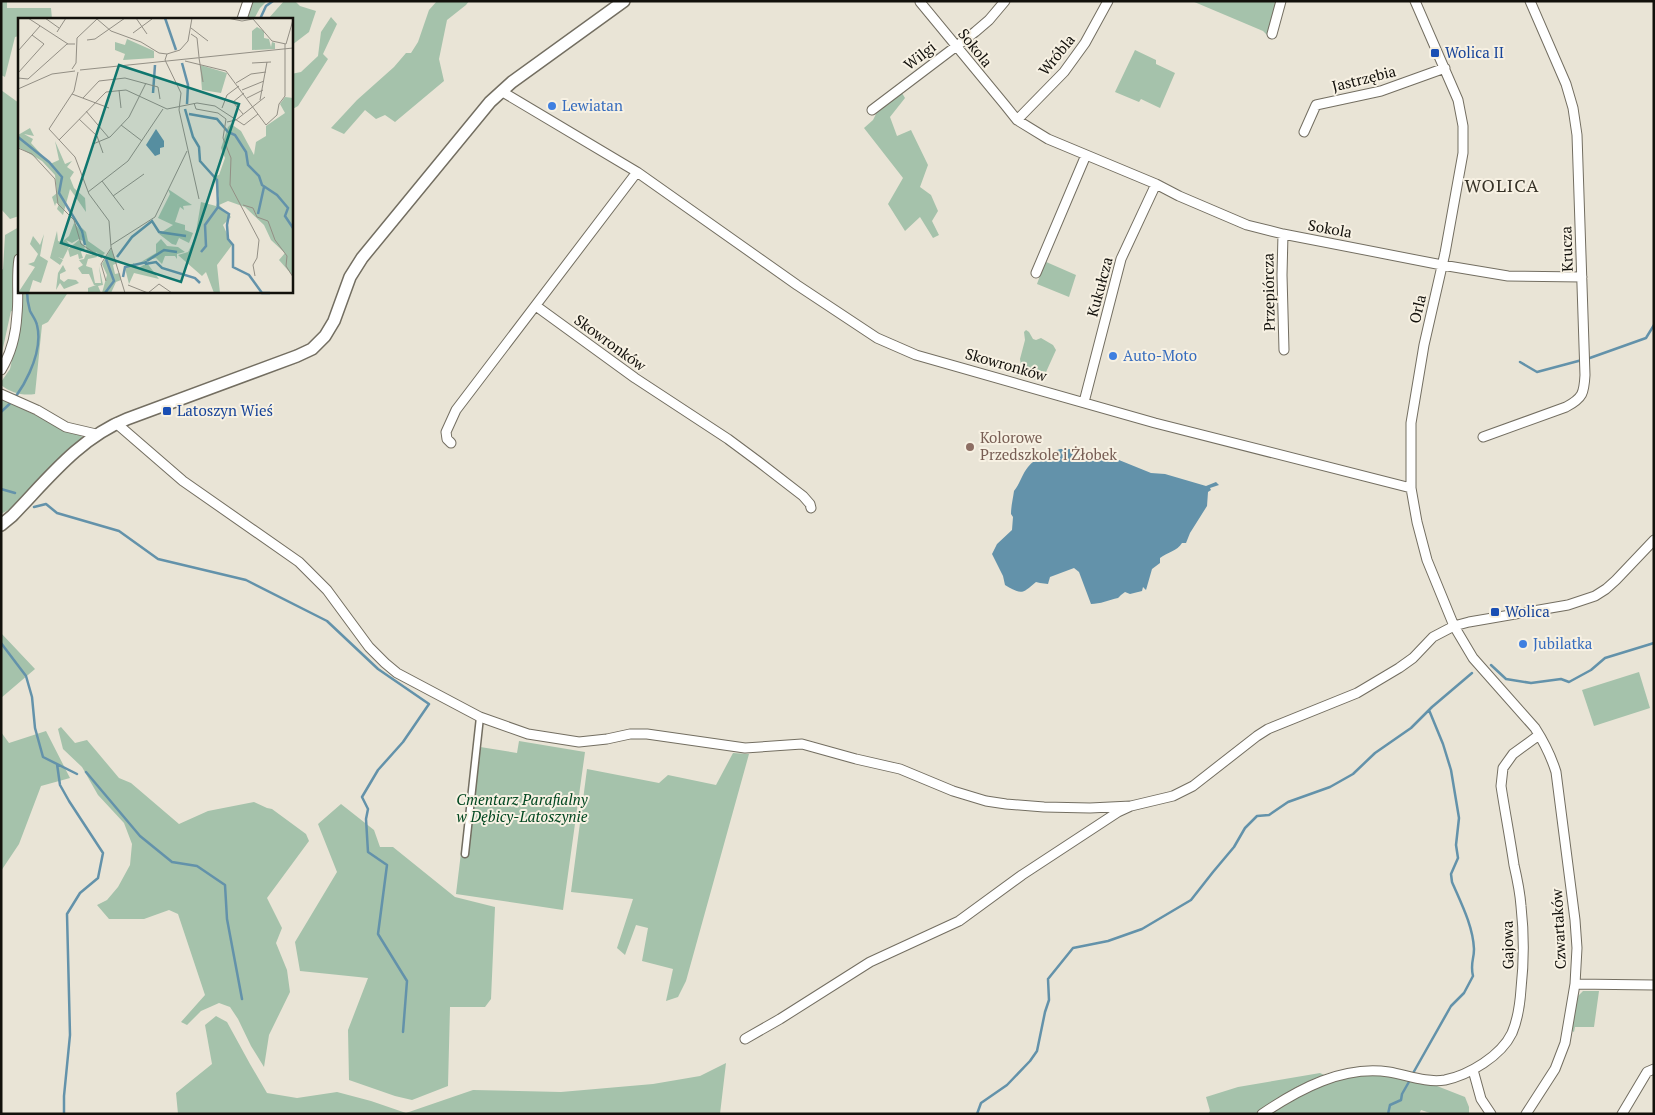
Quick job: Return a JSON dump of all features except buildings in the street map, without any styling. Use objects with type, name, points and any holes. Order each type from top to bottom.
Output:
[{"type":"street","points":[[242,18],[248,1]]},
{"type":"street","points":[[1,526],[72,454],[96,434],[116,423],[296,356],[317,345],[330,330],[346,285],[362,258],[480,112],[502,91],[624,1]]},
{"type":"street","name":"Wilgi","points":[[872,110],[989,20],[1004,1]]},
{"type":"street","name":"Wróbla","points":[[1018,120],[1069,65],[1085,43],[1108,1]]},
{"type":"street","points":[[1272,34],[1281,1]]},
{"type":"street","name":"Orla","points":[[1415,1],[1458,100],[1463,126],[1463,152],[1442,265],[1424,345],[1411,423],[1411,488],[1417,522],[1427,560],[1454,626]]},
{"type":"street","name":"Krucza","points":[[1483,437],[1566,407],[1577,401],[1584,391],[1585,354],[1577,135],[1573,108],[1566,84],[1530,1]]},
{"type":"street","name":"Sokola","points":[[920,2],[1018,120],[1048,139],[1156,184],[1247,225],[1283,234],[1508,276],[1582,277]]},
{"type":"street","name":"Jastrzębia","points":[[1304,132],[1316,105],[1381,91],[1445,68]]},
{"type":"street","name":"Skowronków","points":[[502,91],[637,172],[797,285],[877,338],[916,355],[1156,423],[1411,488]]},
{"type":"street","points":[[1036,273],[1086,155]]},
{"type":"street","points":[[451,443],[447,439],[446,432],[456,410],[637,172]]},
{"type":"street","name":"Kukułcza","points":[[1084,402],[1121,259],[1156,184]]},
{"type":"street","name":"Przepiórcza","points":[[1283,234],[1284,350]]},
{"type":"street","points":[[1,370],[7,361],[17,314],[16,276],[18,265]]},
{"type":"street","name":"Skowronków","points":[[536,306],[635,378],[760,462],[803,496],[812,508]]},
{"type":"street","points":[[3,394],[37,410],[66,427],[96,434]]},
{"type":"street","points":[[116,423],[183,481],[299,562],[327,590],[369,647],[397,673],[480,717],[528,734],[579,742],[607,739],[624,734],[638,734],[745,748],[802,744],[900,769],[953,791],[986,801],[1044,807],[1090,808],[1131,806],[1173,796],[1199,782],[1268,729],[1342,700],[1363,689],[1413,658],[1433,637],[1454,626],[1582,602],[1606,589],[1654,540]]},
{"type":"street","points":[[1454,626],[1468,651],[1539,735]]},
{"type":"street","points":[[465,854],[480,717]]},
{"type":"street","name":"Czwartaków","points":[[1526,1114],[1555,1069],[1565,1043],[1575,984],[1577,948],[1556,772],[1539,735]]},
{"type":"street","name":"Gajowa","points":[[1262,1114],[1298,1092],[1348,1073],[1362,1071],[1388,1072],[1412,1078],[1444,1080],[1473,1070],[1496,1053],[1511,1035],[1519,1012],[1523,968],[1521,905],[1501,786],[1503,768],[1513,754],[1539,735]]},
{"type":"street","points":[[746,1039],[870,962],[959,921],[1022,875],[1118,812],[1131,806]]},
{"type":"street","points":[[1575,984],[1654,985]]},
{"type":"street","points":[[1622,1114],[1647,1072],[1654,1068]]},
{"type":"street","points":[[1473,1070],[1481,1099],[1491,1114]]},
{"type":"green space","points":[[1,1],[7,1],[7,8],[51,8],[52,18],[18,18],[18,36],[15,37],[5,77],[1,75]]},
{"type":"green space","points":[[252,1],[267,1],[260,8],[255,18],[247,18]]},
{"type":"green space","points":[[284,1],[295,1],[300,6],[316,11],[309,32],[292,45],[292,18],[269,18]]},
{"type":"green space","points":[[437,1],[469,1],[447,20],[439,59],[444,81],[395,122],[385,115],[376,119],[365,110],[344,134],[331,128],[406,53],[411,53],[418,42],[429,10]]},
{"type":"green space","points":[[1192,1],[1279,1],[1267,35],[1263,31]]},
{"type":"green space","points":[[331,17],[337,24],[323,54],[328,59],[298,106],[292,109],[292,74],[301,72],[318,56],[321,32]]},
{"type":"green space","points":[[1135,50],[1156,60],[1156,64],[1175,73],[1160,108],[1141,99],[1139,102],[1115,92]]},
{"type":"green space","points":[[1,90],[18,102],[18,216],[10,219],[1,209]]},
{"type":"green space","points":[[902,93],[905,98],[890,117],[897,136],[911,130],[928,165],[920,187],[931,195],[938,211],[932,221],[939,235],[933,238],[920,217],[905,231],[888,204],[903,178],[864,128],[873,120],[877,112]]},
{"type":"green space","points":[[18,228],[18,292],[68,292],[48,322],[42,325],[35,394],[31,395],[13,392],[1,385],[10,369],[22,315],[11,311],[1,357],[1,270],[3,269],[5,235]]},
{"type":"green space","points":[[1044,261],[1076,275],[1069,297],[1037,284]]},
{"type":"green space","points":[[1026,330],[1033,339],[1041,338],[1053,345],[1056,350],[1042,381],[1015,375],[1022,371],[1020,359],[1025,340],[1024,332]]},
{"type":"green space","points":[[1,399],[83,437],[12,508],[1,514]]},
{"type":"green space","points":[[1,633],[35,669],[1,698]]},
{"type":"green space","points":[[1639,672],[1650,708],[1594,726],[1582,690]]},
{"type":"green space","points":[[61,727],[75,743],[87,740],[119,778],[131,783],[179,824],[208,811],[254,802],[272,809],[306,834],[309,841],[267,898],[282,928],[276,943],[287,970],[290,992],[269,1035],[264,1067],[230,1007],[219,1003],[201,1011],[187,1025],[181,1022],[205,995],[178,914],[169,910],[144,919],[109,919],[97,905],[107,900],[118,887],[130,865],[132,844],[124,823],[98,795],[82,767],[63,749],[58,729]]},
{"type":"green space","points":[[46,731],[70,778],[41,786],[19,844],[1,871],[1,732],[9,743]]},
{"type":"green space","name":"Cmentarz Parafialny w Dębicy-Latoszynie","points":[[519,741],[585,752],[563,910],[456,894],[474,746],[517,753]]},
{"type":"green space","points":[[733,753],[749,754],[686,981],[678,997],[666,1001],[673,969],[642,961],[648,928],[636,925],[625,955],[617,948],[633,899],[571,892],[587,769],[659,783],[668,775],[716,785]]},
{"type":"green space","points":[[341,804],[374,830],[380,847],[393,847],[455,897],[495,907],[491,999],[485,1007],[450,1007],[448,1086],[412,1100],[349,1080],[348,1030],[368,978],[300,971],[295,942],[337,872],[318,824]]},
{"type":"green space","points":[[1583,991],[1599,991],[1594,1027],[1575,1027],[1574,1032],[1572,1031],[1576,996]]},
{"type":"green space","points":[[216,1016],[227,1022],[267,1093],[297,1098],[337,1092],[406,1113],[473,1090],[561,1092],[653,1084],[700,1076],[726,1063],[720,1114],[178,1114],[176,1093],[212,1064],[205,1025]]},
{"type":"green space","points":[[1320,1073],[1335,1080],[1366,1075],[1384,1076],[1437,1086],[1465,1097],[1469,1107],[1469,1114],[1433,1114],[1421,1110],[1419,1114],[1208,1114],[1210,1111],[1206,1097],[1238,1087]]},
{"type":"water","points":[[1060,449],[1070,449],[1114,458],[1151,473],[1165,474],[1206,486],[1216,482],[1219,485],[1210,488],[1207,506],[1186,543],[1182,543],[1175,550],[1160,558],[1160,563],[1152,569],[1146,590],[1143,587],[1142,591],[1130,594],[1125,592],[1118,598],[1091,604],[1079,572],[1074,568],[1050,577],[1048,584],[1036,582],[1022,592],[1005,585],[1003,576],[992,554],[997,544],[1012,530],[1013,517],[1011,511],[1014,491],[1031,464],[1042,456]]},
{"type":"waterway","points":[[260,18],[266,6],[273,1]]},
{"type":"waterway","points":[[1,412],[9,405],[30,373],[37,348],[37,325],[30,311],[27,292]]},
{"type":"waterway","points":[[1587,359],[1646,338],[1654,325]]},
{"type":"waterway","points":[[1520,362],[1537,372],[1582,360]]},
{"type":"waterway","points":[[1,489],[15,493]]},
{"type":"waterway","points":[[34,507],[46,504],[57,513],[119,531],[158,559],[246,580],[327,621],[378,669],[429,704],[403,742],[378,770],[362,797],[368,809],[366,819],[368,852],[387,865],[378,934],[407,981],[403,1032]]},
{"type":"waterway","points":[[1,643],[26,676],[32,697],[35,728],[43,757],[77,774]]},
{"type":"waterway","points":[[1491,665],[1506,679],[1531,683],[1561,679],[1569,682],[1591,670],[1605,658],[1654,643]]},
{"type":"waterway","points":[[977,1114],[981,1103],[1007,1085],[1037,1051],[1049,1000],[1048,979],[1073,948],[1108,941],[1142,929],[1191,900],[1234,847],[1245,828],[1257,816],[1269,815],[1288,802],[1330,787],[1353,774],[1375,753],[1411,728],[1432,707],[1472,673]]},
{"type":"waterway","points":[[1412,1075],[1451,1006],[1464,993],[1473,976],[1473,940],[1466,915],[1452,882],[1451,874],[1458,858],[1456,845],[1459,818],[1451,770],[1429,710]]},
{"type":"waterway","points":[[57,764],[60,785],[103,853],[98,878],[80,893],[67,914],[70,1035],[64,1114]]},
{"type":"waterway","points":[[86,772],[140,836],[172,862],[197,866],[225,885],[227,919],[242,999]]},
{"type":"waterway","points":[[1388,1114],[1390,1105],[1401,1100],[1402,1094],[1410,1080]]},
{"type":"place","name":"Wolica II","points":[[1435,53]]},
{"type":"place","name":"Lewiatan","points":[[552,106]]},
{"type":"place","name":"Auto-Moto","points":[[1113,356]]},
{"type":"place","name":"Latoszyn Wieś","points":[[167,411]]},
{"type":"place","name":"Kolorowe Przedszkole i Żłobek","points":[[970,447]]},
{"type":"place","name":"Wolica","points":[[1495,612]]},
{"type":"place","name":"Jubilatka","points":[[1523,644]]},
{"type":"district","name":"WOLICA","points":[[1502,186]]}]
